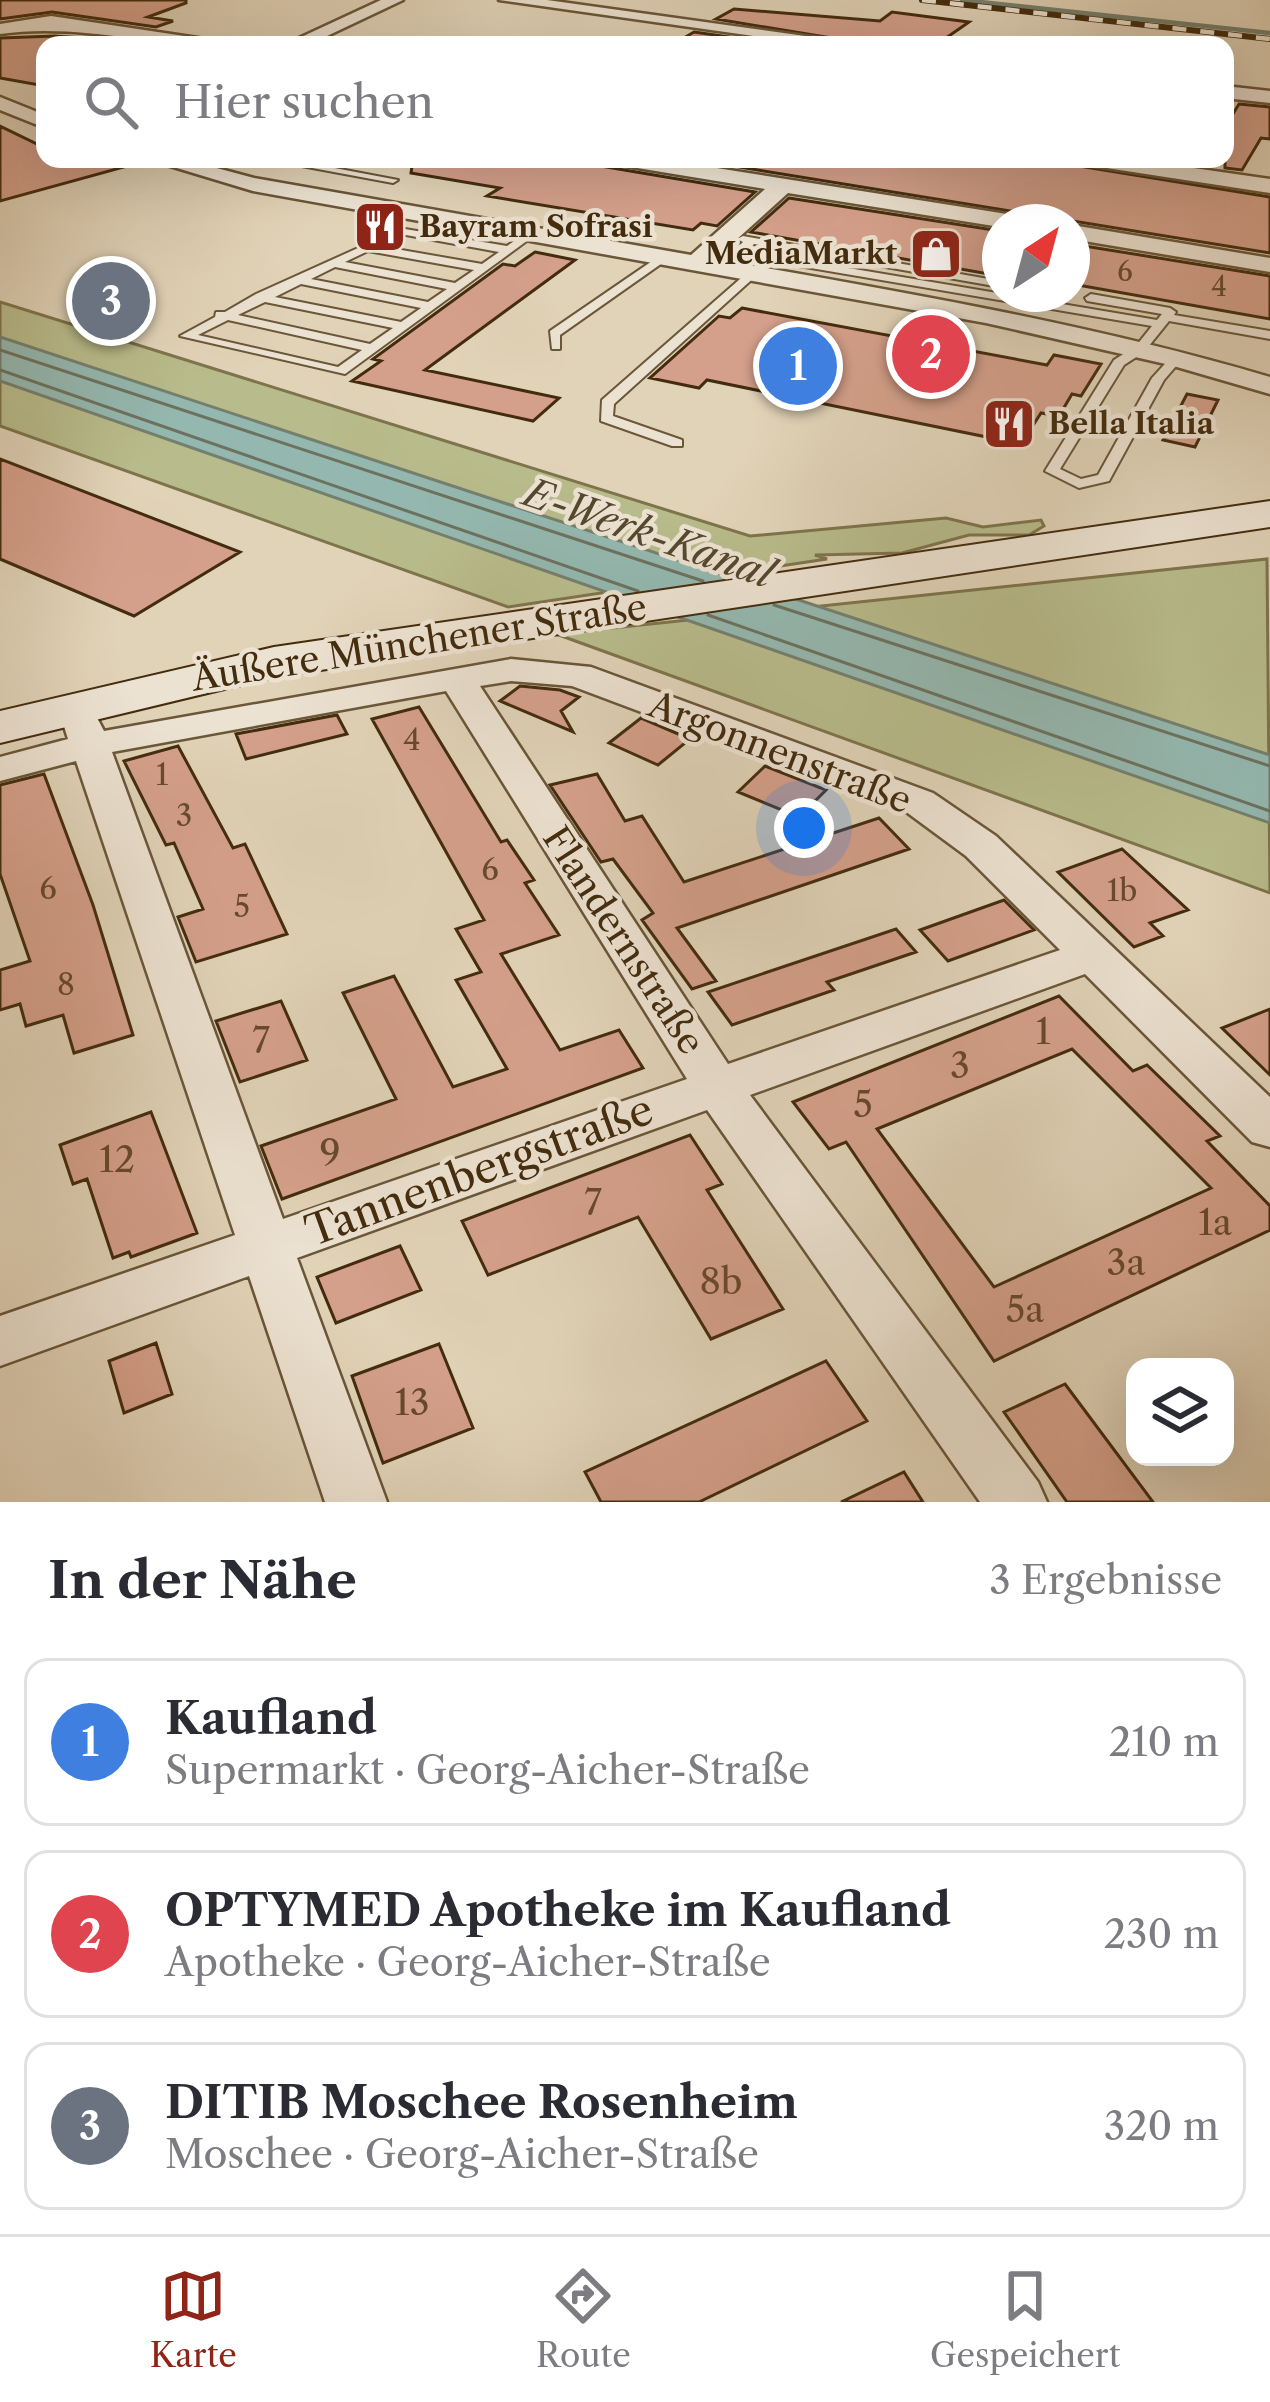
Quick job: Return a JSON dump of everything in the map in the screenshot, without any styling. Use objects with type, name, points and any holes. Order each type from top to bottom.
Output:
[{"type":"main road","name":"Äußere Münchener Straße","points":[[0,727],[82,725],[274,662],[1270,514]]},
{"type":"street","points":[[313,36],[395,0]]},
{"type":"street","points":[[507,0],[790,36]]},
{"type":"street","points":[[0,29],[51,21],[151,36]]},
{"type":"street","points":[[1234,93],[1270,97]]},
{"type":"street","points":[[0,103],[36,118]]},
{"type":"street","points":[[220,168],[352,203],[662,259],[752,274],[982,296]]},
{"type":"street","points":[[678,168],[982,217]]},
{"type":"street","points":[[737,177],[748,168]]},
{"type":"street","points":[[1173,168],[1270,186]]},
{"type":"street","points":[[695,264],[783,185]]},
{"type":"street","points":[[1090,235],[1270,265]]},
{"type":"street","points":[[1039,312],[1140,349],[1270,386]]},
{"type":"street","name":"Argonnenstraße","points":[[456,677],[511,670],[578,675],[919,802],[981,846],[1270,1128]]},
{"type":"street","points":[[0,769],[82,725],[456,677]]},
{"type":"street","name":"Flandernstraße","points":[[456,677],[716,1084],[1016,1502]]},
{"type":"street","points":[[82,725],[356,1502]]},
{"type":"street","name":"Tannenbergstraße","points":[[0,1341],[716,1084],[1095,954]]},
{"type":"lane","points":[[322,168],[393,180],[352,203]]},
{"type":"lane","points":[[399,231],[508,250]]},
{"type":"lane","points":[[484,268],[367,247],[220,315],[186,336],[340,371],[484,268],[508,250],[530,235]]},
{"type":"lane","points":[[726,237],[752,241],[738,253],[982,294]]},
{"type":"lane","points":[[556,346],[554,334],[662,259]]},
{"type":"lane","points":[[333,263],[457,287]]},
{"type":"lane","points":[[677,443],[607,418],[607,403],[752,274]]},
{"type":"lane","points":[[297,280],[430,306]]},
{"type":"lane","points":[[260,297],[403,326]]},
{"type":"lane","points":[[1091,298],[1170,312],[1140,349],[1119,363],[1052,471],[1079,484],[1104,478],[1158,378],[1177,358]]},
{"type":"lane","points":[[1090,310],[1270,335]]},
{"type":"lane","points":[[220,315],[372,348]]},
{"type":"green space","points":[[0,302],[750,536],[946,518],[983,527],[1041,520],[1044,526],[1029,535],[969,535],[902,553],[815,555],[827,559],[508,607],[0,426]]},
{"type":"green space","points":[[1267,559],[1270,893],[556,634]]},
{"type":"water","points":[[0,337],[1270,755],[1270,823],[0,381]]},
{"type":"building","points":[[0,0],[186,3],[148,17],[173,21],[156,27],[52,12],[0,19]]},
{"type":"building","points":[[734,9],[880,21],[892,12],[969,22],[949,36],[819,36],[716,19]]},
{"type":"building","points":[[36,37],[36,84],[0,78],[0,38]]},
{"type":"building","points":[[1239,104],[1270,107],[1270,139],[1261,138],[1242,170],[1225,168],[1234,168],[1234,112]]},
{"type":"building","points":[[0,126],[36,144],[36,168],[120,168],[0,201]]},
{"type":"building","points":[[412,168],[612,168],[755,192],[717,226],[701,223],[693,230],[487,196],[500,188],[411,173]]},
{"type":"building","points":[[746,168],[1091,168],[1270,197],[1270,253],[1090,224],[1090,204],[982,206]]},
{"type":"building","name":"MediaMarkt","points":[[789,198],[982,228],[982,273],[751,232]]},
{"type":"building","points":[[1090,247],[1270,276],[1270,319],[1090,287]]},
{"type":"building","points":[[535,252],[575,260],[425,370],[559,398],[533,421],[352,381],[381,361],[373,359],[503,264],[515,266]]},
{"type":"building","points":[[742,308],[1047,365],[1054,355],[1101,364],[1081,396],[1072,394],[1059,416],[1041,413],[1021,444],[707,380],[699,388],[650,378],[719,316],[730,318]]},
{"type":"building","points":[[1187,394],[1218,400],[1195,447],[1163,440]]},
{"type":"building","points":[[0,459],[240,552],[134,616],[0,559]]},
{"type":"building","points":[[520,686],[579,697],[561,711],[573,732],[500,701]]},
{"type":"building","points":[[419,707],[501,842],[507,840],[534,880],[525,883],[559,935],[501,954],[560,1050],[619,1030],[643,1068],[282,1199],[261,1146],[396,1099],[343,993],[394,976],[453,1087],[507,1069],[456,980],[481,972],[456,929],[484,920],[372,719]]},
{"type":"building","points":[[337,715],[347,734],[246,759],[236,734]]},
{"type":"building","points":[[641,718],[690,739],[658,765],[609,743]]},
{"type":"building","points":[[178,746],[233,848],[245,844],[287,934],[196,962],[178,917],[203,909],[174,843],[166,845],[124,761]]},
{"type":"building","points":[[765,766],[826,790],[799,817],[738,792]]},
{"type":"building","points":[[44,774],[93,905],[133,1035],[74,1053],[63,1015],[26,1026],[20,1004],[0,1010],[0,970],[30,961],[0,874],[0,785]]},
{"type":"building","points":[[597,774],[625,821],[642,816],[684,882],[879,818],[909,849],[677,928],[716,981],[692,989],[642,920],[653,913],[613,859],[601,862],[550,785]]},
{"type":"building","points":[[1122,849],[1188,910],[1150,923],[1163,936],[1134,947],[1058,872]]},
{"type":"building","points":[[1004,900],[1034,930],[948,961],[920,930]]},
{"type":"building","points":[[896,929],[916,952],[827,982],[834,990],[732,1025],[708,992]]},
{"type":"building","points":[[1059,996],[1133,1071],[1147,1065],[1220,1136],[1207,1141],[1270,1206],[1270,1230],[994,1361],[846,1142],[829,1149],[793,1102]],"holes":[[[1072,1049],[1211,1188],[994,1287],[877,1129]]]},
{"type":"building","points":[[281,1001],[307,1060],[240,1082],[216,1021]]},
{"type":"building","points":[[1270,1009],[1270,1075],[1222,1028]]},
{"type":"building","points":[[151,1112],[197,1233],[131,1257],[129,1252],[113,1258],[87,1179],[73,1184],[60,1145]]},
{"type":"building","points":[[690,1135],[722,1184],[707,1190],[783,1309],[711,1339],[638,1217],[488,1275],[462,1221]]},
{"type":"building","points":[[400,1246],[421,1290],[336,1323],[317,1277]]},
{"type":"building","points":[[156,1343],[172,1394],[124,1413],[109,1361]]},
{"type":"building","points":[[439,1344],[473,1428],[383,1463],[352,1376]]},
{"type":"building","points":[[826,1361],[867,1421],[699,1502],[601,1502],[585,1472]]},
{"type":"building","points":[[1065,1384],[1153,1502],[1067,1502],[1004,1412]]},
{"type":"building","points":[[904,1472],[923,1502],[841,1502]]},
{"type":"waterway","points":[[962,0],[1270,33]]},
{"type":"railway","points":[[922,0],[1270,39]]},
{"type":"place","name":"Bayram Sofrasi","points":[[380,227]]},
{"type":"place","name":"MediaMarkt","points":[[936,254]]},
{"type":"place","name":"DITIB Moschee Rosenheim","points":[[111,301]]},
{"type":"place","name":"OPTYMED Apotheke im Kaufland","points":[[931,354]]},
{"type":"place","name":"Kaufland","points":[[798,366]]},
{"type":"place","name":"Bella Italia","points":[[1009,424]]},
{"type":"water label","name":"E-Werk-Kanal","points":[[649,533]]}]
